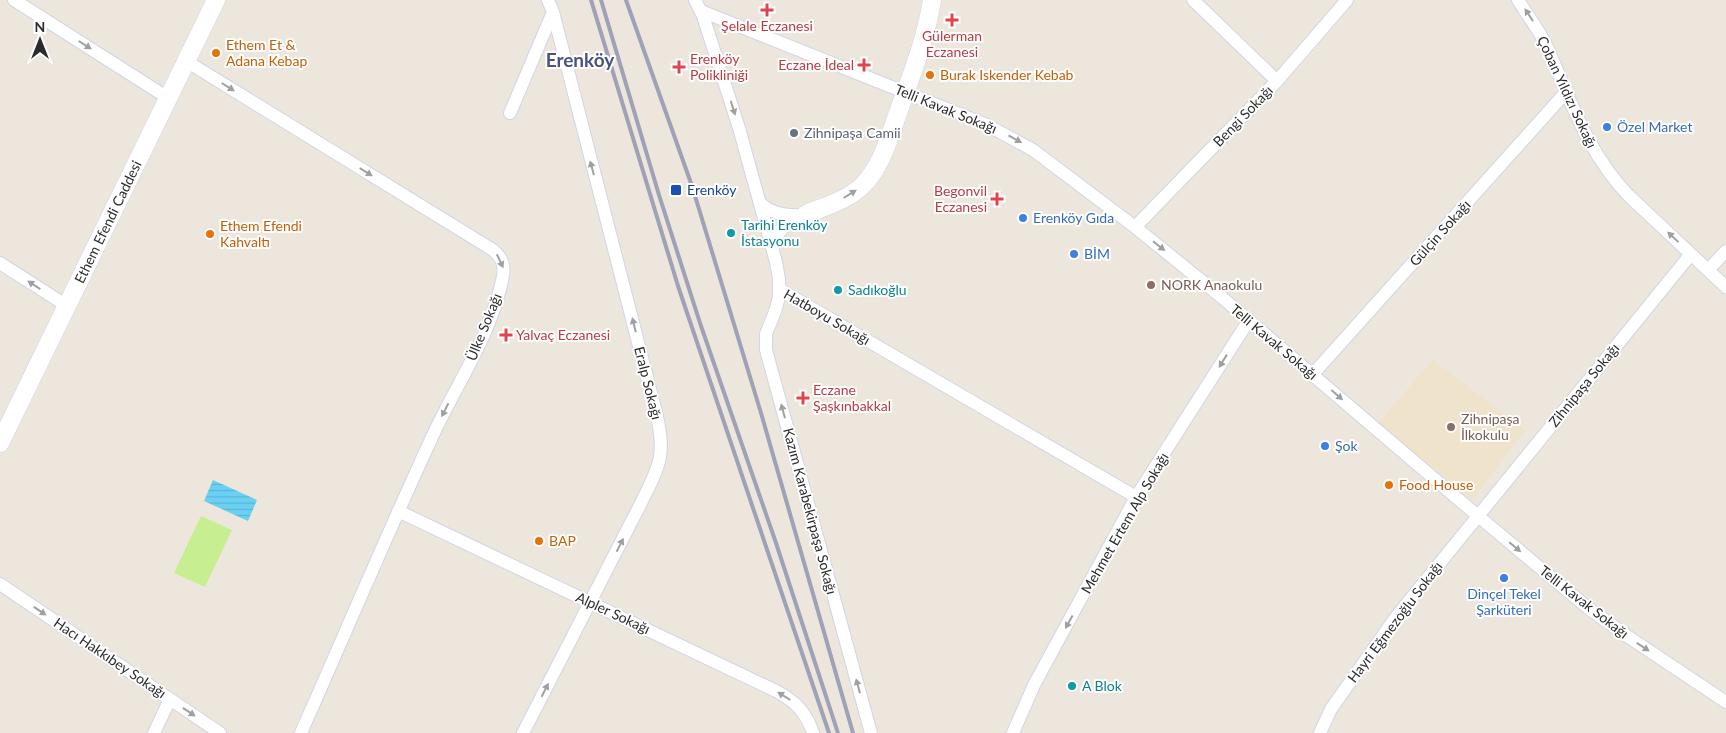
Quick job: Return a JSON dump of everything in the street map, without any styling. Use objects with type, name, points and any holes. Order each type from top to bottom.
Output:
[{"type":"main road","name":"Ethem Efendi Caddesi","points":[[0,443],[216,0]]},
{"type":"main road","points":[[806,214],[846,197],[868,180],[883,151],[906,92],[927,26],[932,0]]},
{"type":"street","points":[[14,0],[168,98]]},
{"type":"street","points":[[1194,0],[1277,81]]},
{"type":"street","name":"Bengi Sokağı","points":[[1135,227],[1277,81],[1347,0]]},
{"type":"street","name":"Çoban Yıldızı Sokağı","points":[[1518,0],[1539,32],[1590,143],[1614,180],[1726,287]]},
{"type":"street","points":[[510,112],[550,6]]},
{"type":"street","name":"Eralp Sokağı","points":[[523,733],[654,478],[662,448],[659,426],[626,295],[550,6]]},
{"type":"street","name":"Telli Kavak Sokağı","points":[[698,6],[987,125],[1025,145],[1135,227],[1249,320],[1478,516],[1602,619],[1726,701]]},
{"type":"street","name":"Hatboyu Sokağı","points":[[698,6],[739,128],[761,204],[773,249],[779,290],[1136,497]]},
{"type":"street","name":"Ülke Sokağı","points":[[186,62],[493,250],[502,259],[504,270],[484,333],[434,432],[301,733]]},
{"type":"street","name":"Gülçin Sokağı","points":[[1313,374],[1567,91]]},
{"type":"street","points":[[761,204],[780,214],[806,214]]},
{"type":"street","points":[[773,249],[776,237],[782,228],[792,220],[806,214]]},
{"type":"street","points":[[1708,270],[1726,251]]},
{"type":"street","name":"Zihnipaşa Sokağı","points":[[1478,516],[1691,254]]},
{"type":"street","points":[[0,263],[67,306]]},
{"type":"street","name":"Kazım Karabekirpaşa Sokağı","points":[[779,290],[776,309],[766,334],[766,350],[871,733]]},
{"type":"street","name":"Mehmet Ertem Alp Sokağı","points":[[1013,733],[1034,685],[1136,497],[1249,320]]},
{"type":"street","name":"Alpler Sokağı","points":[[398,511],[786,696],[804,712],[813,733]]},
{"type":"street","name":"Hayri Eğmezoğlu Sokağı","points":[[1320,733],[1328,714],[1375,644],[1478,516]]},
{"type":"street","name":"Hacı Hakkıbey Sokağı","points":[[0,584],[220,733]]},
{"type":"street","points":[[154,733],[170,699]]},
{"type":"shaded area","name":"Zihnipaşa İlkokulu","points":[[1433,360],[1525,430],[1473,499],[1378,423]]},
{"type":"green space","points":[[201,516],[232,530],[205,587],[174,573]]},
{"type":"water","points":[[213,480],[257,500],[248,521],[204,501]]},
{"type":"railway","points":[[591,0],[678,286],[829,733]]},
{"type":"railway","points":[[601,0],[659,195],[700,323],[776,543],[838,733]]},
{"type":"railway","points":[[626,0],[692,186],[761,413],[853,733]]},
{"type":"place","name":"Şelale Eczanesi","points":[[767,10]]},
{"type":"place","name":"Gülerman Eczanesi","points":[[952,20]]},
{"type":"place","name":"Ethem Et & Adana Kebap","points":[[216,53]]},
{"type":"place","name":"Eczane İdeal","points":[[864,65]]},
{"type":"place","name":"Erenköy Polikliniği","points":[[679,67]]},
{"type":"place","name":"Burak Iskender Kebab","points":[[930,75]]},
{"type":"place","name":"Özel Market","points":[[1607,127]]},
{"type":"place","name":"Zihnipaşa Camii","points":[[794,133]]},
{"type":"place","name":"Erenköy","points":[[676,190]]},
{"type":"place","name":"Begonvil Eczanesi","points":[[997,199]]},
{"type":"place","name":"Erenköy Gıda","points":[[1023,218]]},
{"type":"place","name":"Tarihi Erenköy İstasyonu","points":[[731,233]]},
{"type":"place","name":"Ethem Efendi Kahvaltı","points":[[210,234]]},
{"type":"place","name":"BİM","points":[[1074,254]]},
{"type":"place","name":"NORK Anaokulu","points":[[1151,285]]},
{"type":"place","name":"Sadıkoğlu","points":[[838,290]]},
{"type":"place","name":"Yalvaç Eczanesi","points":[[506,335]]},
{"type":"place","name":"Eczane Şaşkınbakkal","points":[[803,398]]},
{"type":"place","name":"Zihnipaşa İlkokulu","points":[[1451,427]]},
{"type":"place","name":"Şok","points":[[1325,446]]},
{"type":"place","name":"Food House","points":[[1389,485]]},
{"type":"place","name":"BAP","points":[[539,541]]},
{"type":"place","name":"Dinçel Tekel Şarküteri","points":[[1504,578]]},
{"type":"place","name":"A Blok","points":[[1072,686]]},
{"type":"district","name":"Erenköy","points":[[580,60]]}]
